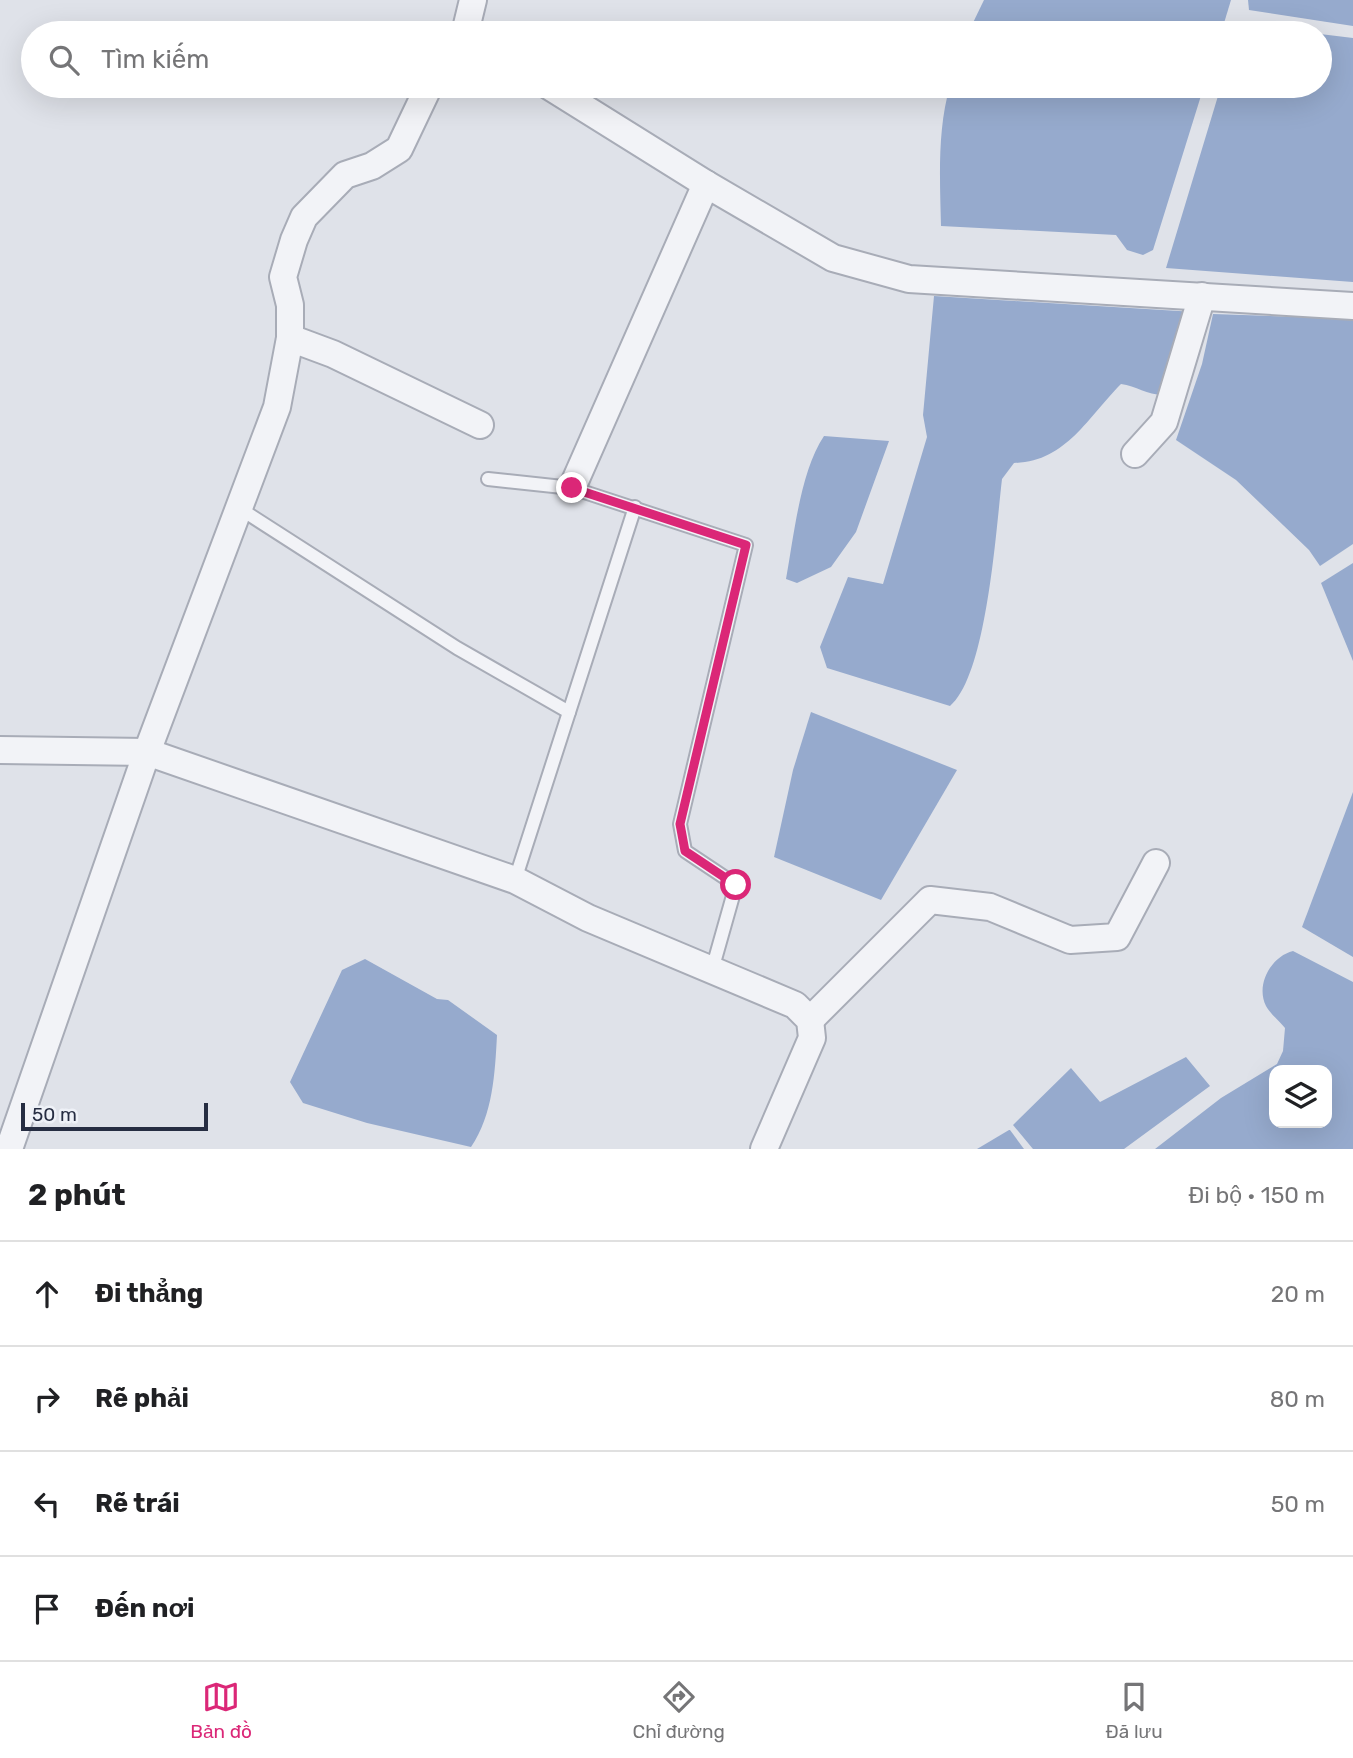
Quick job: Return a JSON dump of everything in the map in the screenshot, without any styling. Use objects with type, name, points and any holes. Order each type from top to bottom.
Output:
[{"type":"street","points":[[468,21],[473,0]]},
{"type":"street","points":[[9,1149],[147,752],[277,407],[290,338],[289,305],[283,277],[304,217],[345,175],[372,166],[399,149],[423,98]]},
{"type":"street","points":[[568,98],[706,184],[833,258],[909,279],[1353,306]]},
{"type":"street","points":[[572,488],[706,184]]},
{"type":"street","points":[[1135,454],[1164,422],[1202,296]]},
{"type":"street","points":[[290,338],[333,354],[480,425]]},
{"type":"street","points":[[0,750],[147,752],[515,880],[588,918],[795,1005],[810,1020],[812,1038],[764,1149]]},
{"type":"street","points":[[810,1020],[930,900],[990,907],[1070,940],[1117,937],[1156,863]]},
{"type":"lane","points":[[488,479],[572,488],[746,545],[680,824],[685,851],[736,885],[712,970]]},
{"type":"lane","points":[[515,880],[635,507]]},
{"type":"lane","points":[[239,508],[457,649],[569,712]]},
{"type":"water","points":[[984,0],[1231,0],[1225,21],[974,21]]},
{"type":"water","points":[[1248,0],[1353,0],[1353,26],[1332,21],[1249,10]]},
{"type":"water","points":[[1332,35],[1353,38],[1353,282],[1166,268],[1217,98],[1332,98]]},
{"type":"water","points":[[947,98],[1200,98],[1153,250],[1143,255],[1127,250],[1116,235],[941,226],[941,138]]},
{"type":"water","points":[[934,296],[1195,312],[1163,395],[1121,384],[1062,446],[1032,461],[1014,463],[1002,479],[993,565],[981,634],[963,689],[950,706],[827,668],[820,647],[848,577],[883,584],[927,437],[923,415]]},
{"type":"water","points":[[1213,314],[1353,319],[1353,544],[1320,566],[1309,550],[1236,480],[1176,440],[1202,364]]},
{"type":"water","points":[[824,436],[889,441],[856,532],[831,567],[797,583],[786,579],[795,524],[809,467]]},
{"type":"water","points":[[1353,563],[1353,661],[1321,583]]},
{"type":"water","points":[[811,712],[957,770],[881,900],[774,857],[793,770]]},
{"type":"water","points":[[1353,792],[1353,957],[1302,927]]},
{"type":"water","points":[[1293,951],[1353,982],[1353,1149],[1155,1149],[1221,1098],[1269,1069],[1269,1128],[1332,1128],[1332,1065],[1275,1065],[1283,1051],[1285,1028],[1266,1006],[1263,989],[1268,972],[1278,959]]},
{"type":"water","points":[[365,959],[437,999],[448,1000],[497,1035],[494,1079],[488,1108],[471,1147],[367,1123],[303,1103],[290,1082],[342,970]]},
{"type":"water","points":[[1186,1057],[1210,1086],[1124,1149],[1033,1149],[1013,1125],[1071,1068],[1100,1102]]},
{"type":"water","points":[[1009,1130],[1024,1149],[977,1149]]},
{"type":"route","points":[[572,488],[746,545],[680,824],[685,851],[736,885]]}]
